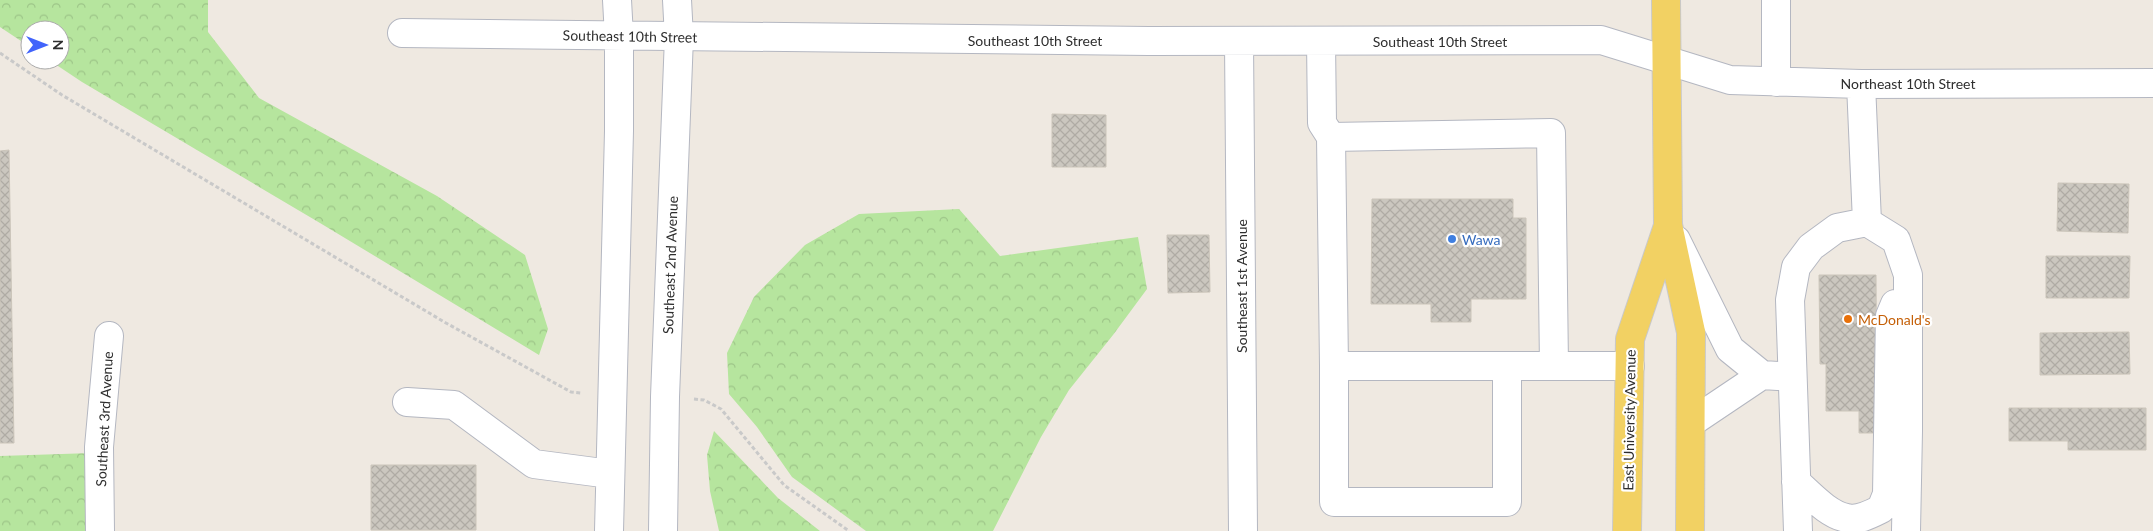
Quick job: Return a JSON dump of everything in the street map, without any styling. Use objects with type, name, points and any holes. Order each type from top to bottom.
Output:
[{"type":"main road","name":"East University Avenue","points":[[1666,0],[1668,225],[1691,332],[1690,531]]},
{"type":"main road","name":"East University Avenue","points":[[1627,531],[1630,339],[1668,225]]},
{"type":"street","points":[[609,531],[619,131],[617,0]]},
{"type":"street","name":"Southeast 2nd Avenue","points":[[663,531],[665,397],[679,37],[677,0]]},
{"type":"street","points":[[1776,0],[1776,82]]},
{"type":"street","name":"Southeast 10th Street","points":[[402,32],[679,37],[1240,41],[1601,40],[1666,59]]},
{"type":"street","name":"Southeast 1st Avenue","points":[[1240,41],[1243,531]]},
{"type":"street","points":[[1321,41],[1322,123],[1331,137],[1334,502],[1507,502],[1507,366]]},
{"type":"street","name":"Northeast 10th Street","points":[[1666,59],[1730,80],[1861,84],[2153,83]]},
{"type":"street","points":[[1861,84],[1867,222]]},
{"type":"street","points":[[1331,137],[1551,134],[1554,366]]},
{"type":"street","points":[[1798,531],[1790,300],[1796,267],[1811,247],[1837,228],[1867,222],[1896,240],[1908,275],[1906,531]]},
{"type":"street","points":[[1668,225],[1730,349],[1762,375]]},
{"type":"street","points":[[1796,482],[1835,514],[1848,519],[1865,516],[1881,509],[1887,494],[1890,316],[1908,275]]},
{"type":"street","name":"Southeast 3rd Avenue","points":[[100,531],[99,446],[109,336]]},
{"type":"street","points":[[1334,366],[1630,366]]},
{"type":"street","points":[[1692,422],[1762,375],[1792,376]]},
{"type":"street","points":[[407,402],[454,405],[534,464],[610,474]]},
{"type":"path","points":[[0,53],[62,95],[446,323],[571,392],[583,393]]},
{"type":"path","points":[[690,399],[704,400],[720,409],[784,485],[849,531]]},
{"type":"green space","points":[[0,0],[208,0],[208,32],[259,98],[437,196],[525,255],[548,329],[539,355],[64,70],[70,70],[70,20],[20,20],[20,40],[0,27]]},
{"type":"green space","points":[[959,209],[1000,256],[1138,237],[1147,289],[1069,390],[1041,437],[993,531],[866,531],[792,477],[757,427],[729,394],[727,353],[754,297],[805,245],[859,214]]},
{"type":"green space","points":[[714,431],[778,498],[820,531],[719,531],[710,491],[707,455]]},
{"type":"green space","points":[[92,453],[92,531],[0,531],[0,456]]},
{"type":"building","points":[[1052,114],[1106,115],[1106,167],[1052,167]]},
{"type":"building","points":[[9,150],[14,443],[0,443],[0,151]]},
{"type":"building","points":[[2058,183],[2129,184],[2128,233],[2057,231]]},
{"type":"building","points":[[1372,199],[1513,199],[1513,218],[1526,218],[1526,299],[1471,299],[1471,322],[1431,322],[1431,304],[1371,304]]},
{"type":"building","points":[[1167,235],[1209,235],[1210,292],[1168,293]]},
{"type":"building","points":[[2046,256],[2130,256],[2129,298],[2046,298]]},
{"type":"building","name":"McDonald's","points":[[1819,275],[1876,275],[1877,433],[1859,433],[1859,411],[1826,411],[1826,364],[1820,364]]},
{"type":"building","points":[[2129,332],[2130,374],[2040,375],[2040,333]]},
{"type":"building","points":[[2009,408],[2146,408],[2146,450],[2068,450],[2068,441],[2009,441]]},
{"type":"building","points":[[371,465],[476,465],[476,530],[371,530]]},
{"type":"place","name":"Wawa","points":[[1452,239]]},
{"type":"place","name":"McDonald's","points":[[1848,319]]}]
